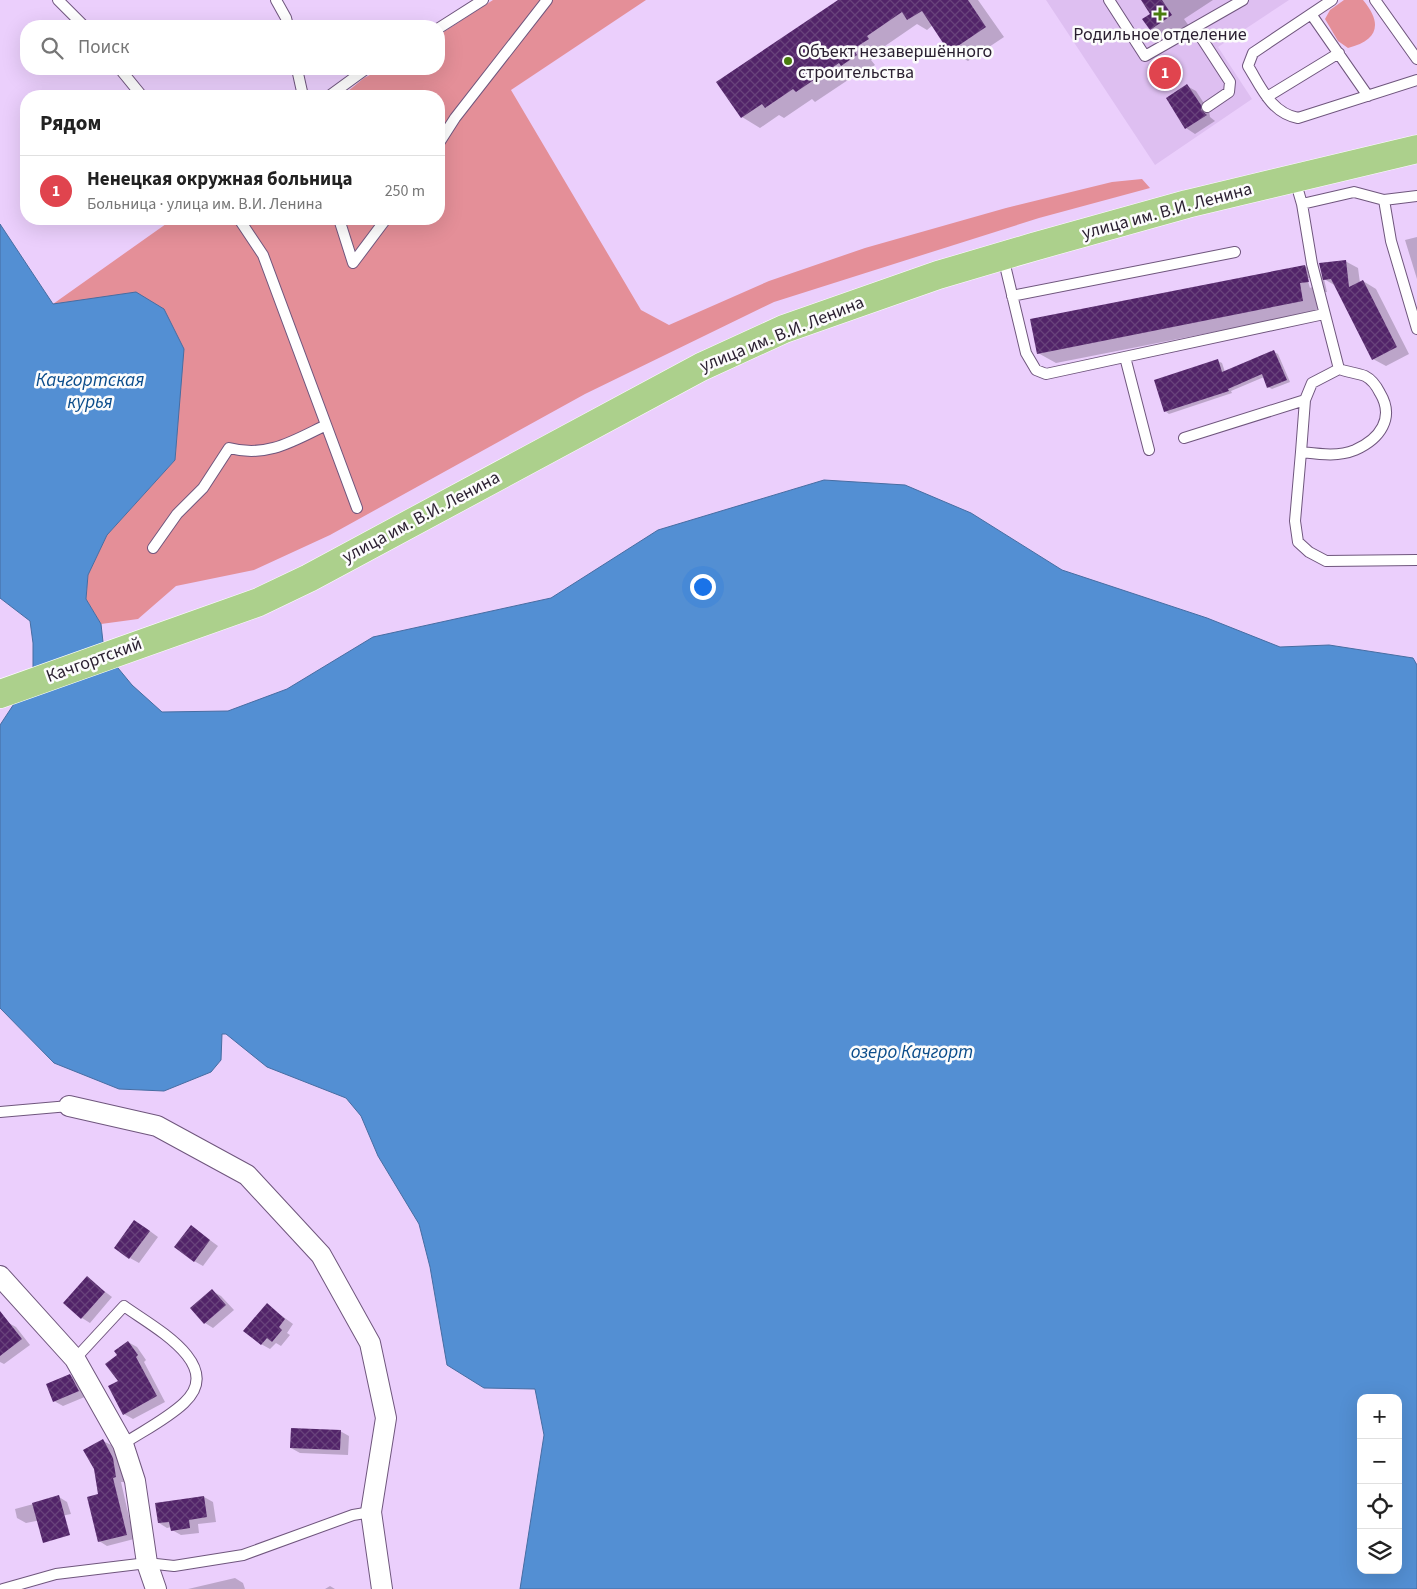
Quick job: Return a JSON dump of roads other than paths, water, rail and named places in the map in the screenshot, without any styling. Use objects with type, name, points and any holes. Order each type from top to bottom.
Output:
[{"type":"main road","name":"улица им. В.И. Ленина","points":[[189,627],[259,602],[309,578],[701,367],[784,330],[938,275],[1003,256],[1187,204],[1417,149]]},
{"type":"main road","name":"Качгортский","points":[[0,694],[189,627]]},
{"type":"street","points":[[69,1106],[157,1126],[247,1176],[321,1256],[370,1343],[386,1418],[371,1512],[382,1589]]},
{"type":"street","points":[[0,1276],[75,1359],[123,1444],[135,1481],[147,1562],[156,1589]]},
{"type":"lane","points":[[58,0],[78,20]]},
{"type":"lane","points":[[276,0],[285,20]]},
{"type":"lane","points":[[445,24],[483,0]]},
{"type":"lane","points":[[445,135],[547,0]]},
{"type":"lane","points":[[1108,0],[1145,56],[1243,0]]},
{"type":"lane","points":[[1332,0],[1252,53],[1248,66],[1273,106],[1285,116],[1298,118],[1417,80]]},
{"type":"lane","points":[[1376,0],[1417,59]]},
{"type":"lane","points":[[1311,14],[1368,96]]},
{"type":"lane","points":[[1195,28],[1230,82],[1229,92],[1207,107]]},
{"type":"lane","points":[[1267,97],[1339,53]]},
{"type":"lane","points":[[125,75],[137,90]]},
{"type":"lane","points":[[298,75],[302,90]]},
{"type":"lane","points":[[337,90],[358,75]]},
{"type":"lane","points":[[1295,178],[1302,204],[1312,264],[1338,369]]},
{"type":"lane","points":[[1302,204],[1354,192],[1384,200],[1417,196]]},
{"type":"lane","points":[[1384,200],[1391,240],[1417,329]]},
{"type":"lane","points":[[243,225],[263,255],[357,508]]},
{"type":"lane","points":[[341,225],[353,264],[382,225]]},
{"type":"lane","points":[[1012,296],[1235,252]]},
{"type":"lane","points":[[1003,256],[1026,353],[1036,370],[1046,374],[1324,314]]},
{"type":"lane","points":[[1126,357],[1149,450]]},
{"type":"lane","points":[[1301,452],[1334,455],[1355,450],[1375,436],[1384,424],[1387,414],[1386,402],[1377,387],[1366,377],[1338,369],[1312,383],[1306,400],[1301,452],[1295,521],[1298,542],[1309,552],[1326,561],[1417,560]]},
{"type":"lane","points":[[1184,438],[1306,400]]},
{"type":"lane","points":[[153,548],[177,514],[203,488],[229,448],[247,453],[281,447],[326,425]]},
{"type":"lane","points":[[0,1112],[69,1106]]},
{"type":"lane","points":[[75,1359],[124,1306],[184,1350],[196,1366],[197,1380],[193,1393],[184,1404],[123,1444]]},
{"type":"lane","points":[[3,1589],[56,1574],[147,1562],[174,1566],[243,1555],[353,1515],[371,1512]]},
{"type":"water","name":"озеро Качгорт","points":[[0,224],[53,304],[136,292],[164,309],[184,349],[175,460],[107,535],[88,575],[86,599],[101,624],[104,651],[132,685],[162,712],[228,711],[287,689],[373,637],[551,598],[658,530],[824,480],[905,485],[971,513],[1062,570],[1207,618],[1280,647],[1329,645],[1413,658],[1417,665],[1417,1589],[520,1589],[544,1435],[535,1389],[484,1388],[447,1365],[430,1267],[419,1224],[378,1156],[361,1116],[346,1098],[267,1067],[226,1034],[222,1034],[221,1060],[211,1072],[164,1091],[119,1089],[54,1063],[0,1008],[0,725],[33,675],[33,643],[30,621],[0,598]]},
{"type":"place","name":"Родильное отделение","points":[[1160,14]]},
{"type":"place","name":"Объект незавершённого строительства","points":[[788,61]]},
{"type":"place","name":"Ненецкая окружная больница","points":[[1165,73]]},
{"type":"water label","name":"Качгортская курья","points":[[90,391]]}]
